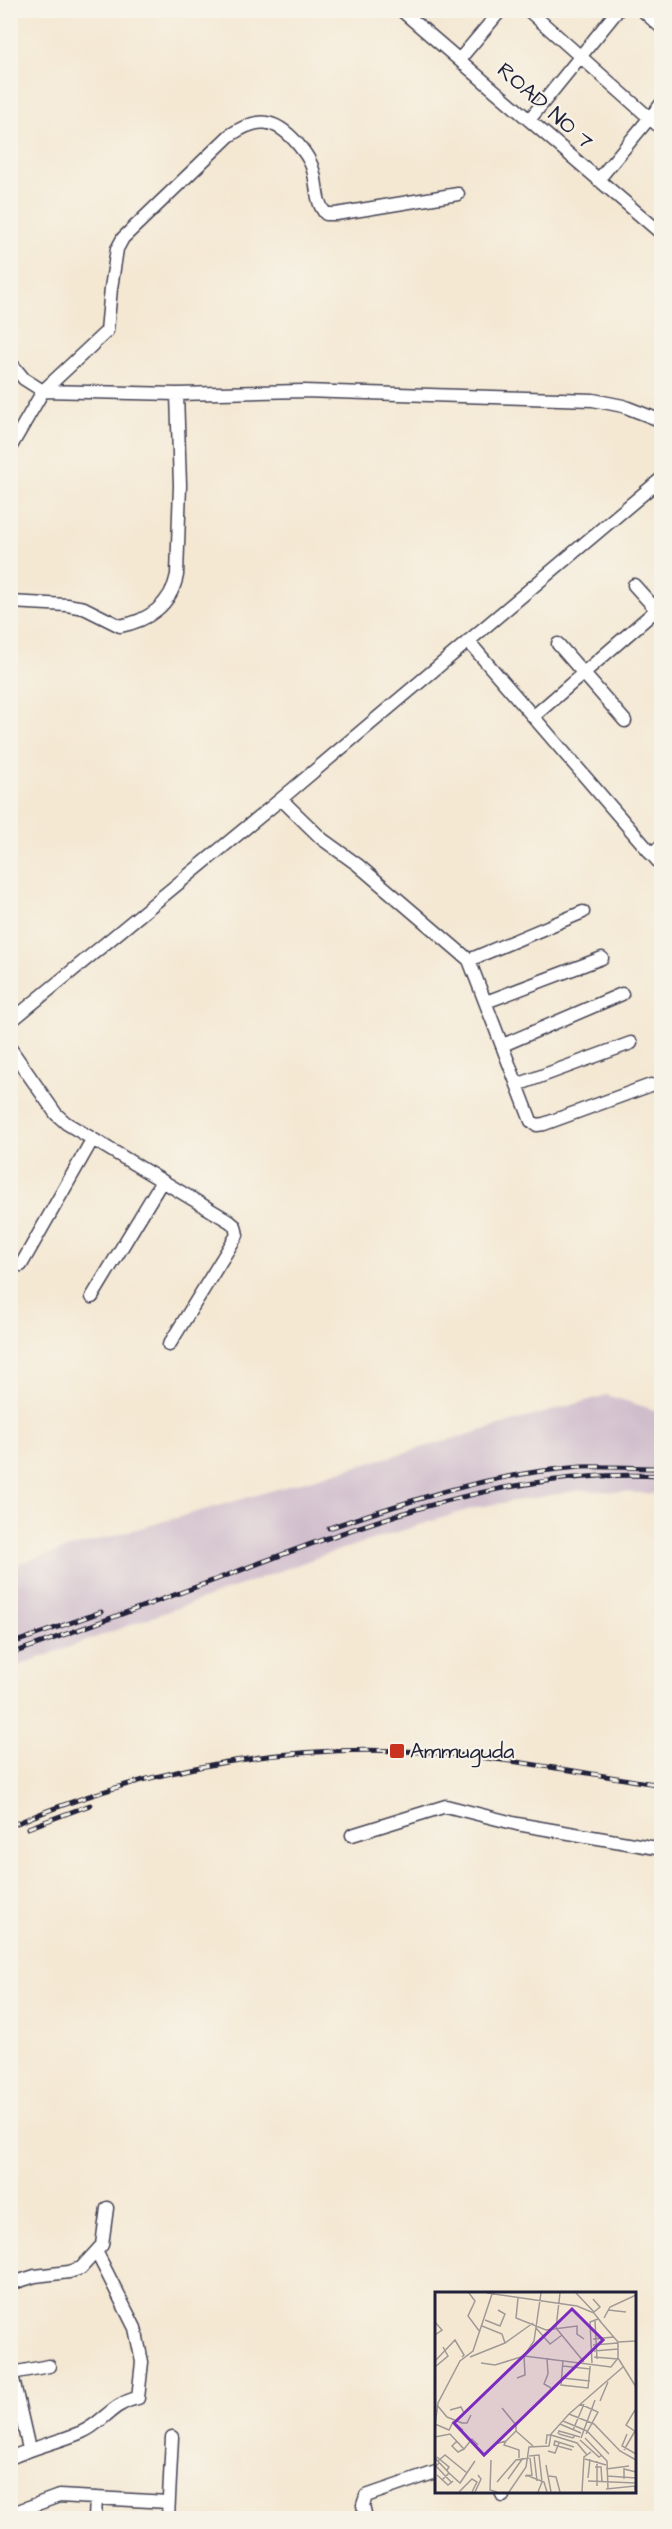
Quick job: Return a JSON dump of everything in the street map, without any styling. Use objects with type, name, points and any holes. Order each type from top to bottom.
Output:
[{"type":"street","name":"ROAD NO 7","points":[[401,10],[662,234]]},
{"type":"street","points":[[459,60],[501,10]]},
{"type":"street","points":[[528,10],[662,129]]},
{"type":"street","points":[[529,120],[618,10]]},
{"type":"street","points":[[642,10],[662,28]]},
{"type":"street","points":[[598,180],[662,103]]},
{"type":"street","points":[[10,448],[21,434],[43,391],[107,331],[117,249],[123,238],[229,136],[244,126],[260,121],[274,124],[288,133],[311,162],[318,201],[326,214],[458,194]]},
{"type":"street","points":[[10,362],[24,379],[43,391],[177,394],[303,391],[593,400],[623,406],[662,421]]},
{"type":"street","points":[[10,602],[67,604],[84,608],[120,626],[147,618],[161,608],[177,575],[180,496],[177,394]]},
{"type":"street","points":[[10,1022],[281,800],[662,478]]},
{"type":"street","points":[[534,716],[660,610],[634,585]]},
{"type":"street","points":[[468,641],[662,866]]},
{"type":"street","points":[[558,644],[625,721]]},
{"type":"street","points":[[281,800],[322,839],[358,865],[469,960],[531,1121],[537,1125],[651,1084]]},
{"type":"street","points":[[651,854],[662,845]]},
{"type":"street","points":[[469,960],[583,912]]},
{"type":"street","points":[[486,1002],[602,958]]},
{"type":"street","points":[[502,1045],[622,994]]},
{"type":"street","points":[[517,1084],[631,1043]]},
{"type":"street","points":[[10,1048],[56,1114],[66,1124],[235,1226],[237,1234],[169,1345]]},
{"type":"street","points":[[21,1265],[92,1140]]},
{"type":"street","points":[[92,1297],[162,1181]]},
{"type":"street","points":[[352,1835],[446,1806],[517,1824],[662,1849]]},
{"type":"street","points":[[10,2284],[35,2276],[75,2271],[97,2253],[104,2239],[107,2208]]},
{"type":"street","points":[[10,2458],[29,2449],[84,2431],[110,2409],[138,2398],[142,2362],[135,2328],[97,2253]]},
{"type":"street","points":[[29,2449],[11,2369],[49,2366]]},
{"type":"street","points":[[168,2518],[172,2437]]},
{"type":"street","points":[[366,2518],[363,2505],[369,2494],[435,2472]]},
{"type":"street","points":[[10,2514],[59,2496],[168,2502]]},
{"type":"street","points":[[95,2518],[96,2498]]},
{"type":"shaded area","points":[[607,1395],[661,1412],[661,1494],[582,1490],[477,1507],[327,1554],[11,1668],[11,1565]]},
{"type":"railway","points":[[329,1528],[453,1489],[516,1475],[581,1467],[654,1468]]},
{"type":"railway","points":[[10,1654],[321,1541],[432,1505],[488,1491],[546,1481],[603,1476],[662,1476]]},
{"type":"railway","points":[[10,1644],[101,1612]]},
{"type":"railway","points":[[10,1826],[60,1806],[161,1776],[212,1765],[317,1752],[370,1750],[453,1754],[513,1761],[662,1785]]},
{"type":"railway","points":[[28,1828],[90,1805]]},
{"type":"place","name":"Ammuguda","points":[[397,1751]]}]
